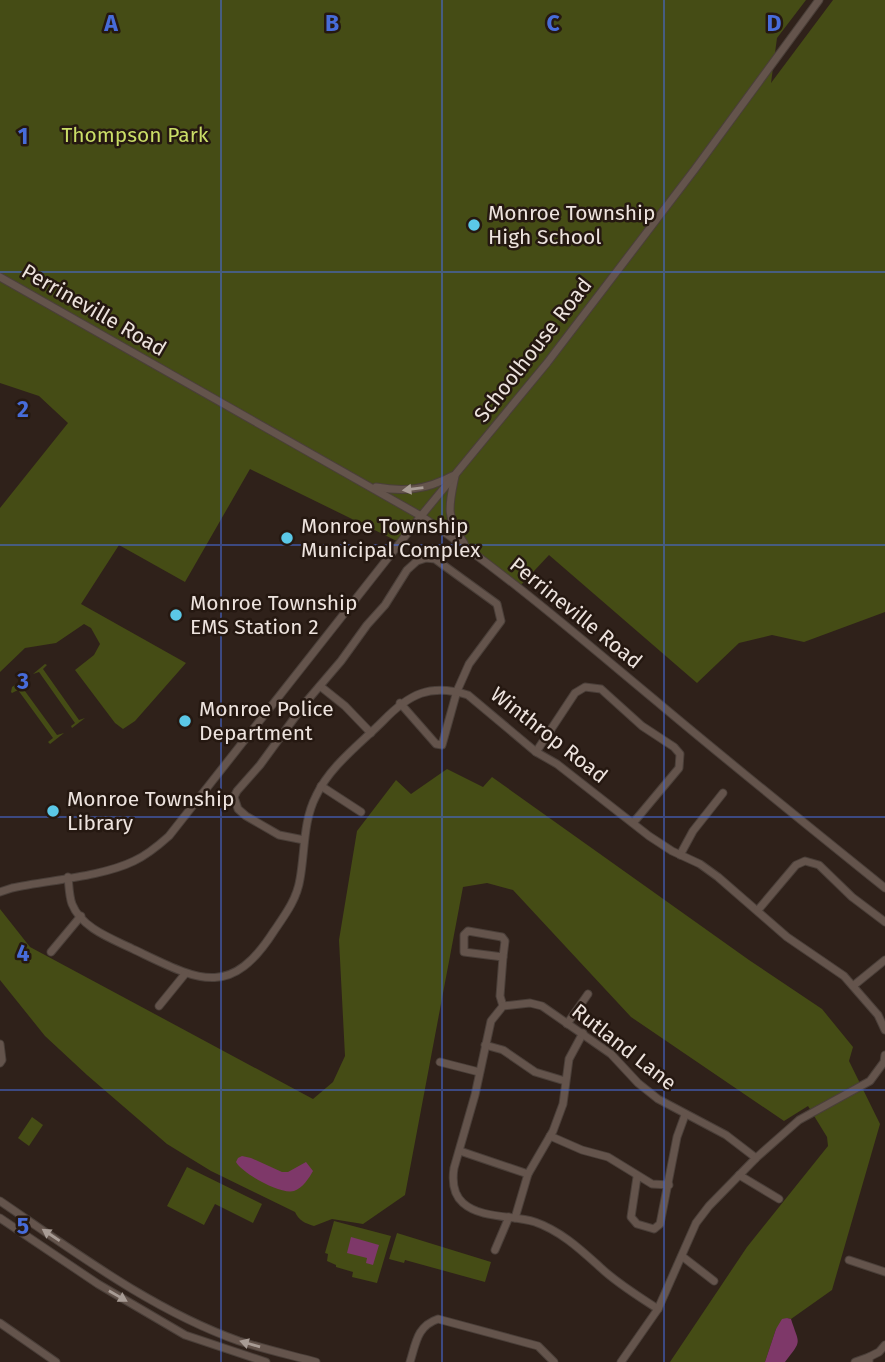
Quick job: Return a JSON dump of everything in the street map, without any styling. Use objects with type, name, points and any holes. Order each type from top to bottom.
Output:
[{"type":"street","name":"Schoolhouse Road","points":[[0,892],[134,862],[169,836],[421,516],[547,363],[695,169],[819,0]]},
{"type":"street","name":"Perrineville Road","points":[[0,277],[421,516],[469,549],[885,888]]},
{"type":"street","points":[[369,486],[414,490],[428,487],[456,474]]},
{"type":"street","points":[[456,474],[449,503],[450,517],[456,532],[469,549]]},
{"type":"street","points":[[304,840],[279,835],[246,816],[238,809],[234,797],[366,625],[386,604],[407,570],[417,561],[426,558],[440,561],[497,604],[501,615],[499,626],[469,664],[457,691],[442,745],[439,746],[400,703]]},
{"type":"street","points":[[320,686],[345,706],[371,733]]},
{"type":"street","points":[[537,752],[575,693],[585,687],[601,689],[642,726],[680,754],[679,768],[633,823]]},
{"type":"street","name":"Winthrop Road","points":[[81,916],[93,930],[185,974],[227,978],[258,956],[292,906],[300,883],[304,840],[314,798],[327,777],[400,703],[422,692],[457,691],[468,695],[537,752],[557,764],[633,823],[680,855],[700,864],[787,937],[834,969],[878,1015],[885,1030]]},
{"type":"street","points":[[321,786],[361,813]]},
{"type":"street","points":[[680,855],[693,831],[723,793]]},
{"type":"street","points":[[758,910],[796,865],[805,860],[819,865],[852,897],[885,922]]},
{"type":"street","points":[[51,952],[81,916],[72,904],[68,877]]},
{"type":"street","points":[[503,957],[464,952],[464,935],[468,931],[502,937],[505,941],[499,996],[503,1006],[491,1021],[454,1168],[452,1179],[455,1193],[473,1210],[535,1222],[556,1232],[626,1289],[658,1309]]},
{"type":"street","points":[[853,986],[885,960]]},
{"type":"street","points":[[159,1006],[185,974]]},
{"type":"street","points":[[567,1024],[587,995]]},
{"type":"street","name":"Rutland Lane","points":[[503,1006],[530,1003],[542,1006],[611,1054],[638,1083],[658,1099],[726,1136],[756,1158]]},
{"type":"street","points":[[495,1250],[512,1217],[528,1174],[550,1136],[563,1104],[571,1052],[583,1033]]},
{"type":"street","points":[[0,1044],[0,1063]]},
{"type":"street","points":[[485,1045],[503,1050],[536,1072],[565,1081]]},
{"type":"street","points":[[621,1362],[658,1309],[696,1223],[756,1158],[799,1120],[870,1081],[885,1060]]},
{"type":"street","points":[[440,1062],[479,1072]]},
{"type":"street","name":"Rutland Lane","points":[[638,1177],[632,1221],[654,1229],[660,1224],[677,1137],[685,1115]]},
{"type":"street","points":[[550,1136],[582,1150],[608,1157],[652,1184],[669,1185]]},
{"type":"street","points":[[460,1151],[528,1174]]},
{"type":"street","points":[[739,1175],[779,1199]]},
{"type":"street","points":[[0,1201],[116,1279],[180,1315],[239,1341],[316,1362]]},
{"type":"street","points":[[0,1218],[98,1284],[185,1335],[266,1362]]},
{"type":"street","points":[[683,1257],[714,1281]]},
{"type":"street","points":[[849,1260],[885,1272]]},
{"type":"street","points":[[410,1362],[420,1330],[438,1319],[538,1346],[554,1362]]},
{"type":"street","points":[[0,1323],[56,1362]]},
{"type":"street","points":[[855,1362],[869,1360],[885,1345]]},
{"type":"green space","name":"Thompson Park","points":[[0,0],[806,0],[777,38],[771,83],[833,0],[885,0],[885,612],[804,642],[772,635],[739,643],[697,683],[549,555],[519,587],[424,518],[403,544],[250,469],[185,582],[119,545],[81,604],[186,663],[135,721],[123,729],[115,723],[75,670],[94,655],[100,644],[91,628],[84,624],[56,643],[25,648],[0,672],[0,508],[68,423],[39,396],[0,383]]},
{"type":"green space","points":[[47,665],[43,669],[79,720],[85,718],[72,728],[75,723],[39,672],[33,674]]},
{"type":"green space","points":[[24,680],[28,683],[22,687],[57,735],[64,733],[50,744],[48,742],[53,738],[18,690],[11,692],[12,687]]},
{"type":"green space","points":[[447,769],[483,787],[492,777],[822,1009],[853,1047],[849,1061],[880,1124],[832,1290],[791,1319],[787,1318],[776,1329],[765,1362],[670,1362],[747,1247],[828,1146],[827,1137],[808,1106],[784,1121],[631,1017],[513,890],[487,883],[463,887],[405,1195],[363,1224],[332,1219],[314,1226],[308,1224],[300,1220],[295,1212],[211,1171],[167,1144],[45,1036],[0,980],[0,909],[30,947],[313,1099],[333,1082],[345,1056],[339,940],[357,831],[396,780],[411,794]]},
{"type":"green space","points":[[32,1117],[43,1125],[29,1146],[18,1138]]},
{"type":"green space","points":[[187,1167],[262,1204],[253,1223],[215,1204],[204,1225],[167,1206]]},
{"type":"green space","points":[[334,1221],[391,1236],[377,1283],[352,1277],[353,1272],[327,1261],[328,1254],[325,1253]]},
{"type":"green space","points":[[397,1233],[491,1262],[485,1282],[405,1260],[404,1263],[389,1259]]},
{"type":"shaded area","points":[[242,1156],[282,1172],[288,1172],[306,1162],[313,1171],[297,1190],[280,1190],[240,1167],[236,1162]]},
{"type":"shaded area","points":[[351,1237],[379,1245],[373,1265],[366,1263],[367,1258],[347,1253]]},
{"type":"shaded area","points":[[782,1319],[791,1319],[797,1345],[785,1362],[765,1362],[776,1329]]},
{"type":"place","name":"Monroe Township High School","points":[[474,225]]},
{"type":"place","name":"Monroe Township Municipal Complex","points":[[287,538]]},
{"type":"place","name":"Monroe Township EMS Station 2","points":[[176,615]]},
{"type":"place","name":"Monroe Police Department","points":[[185,721]]},
{"type":"place","name":"Monroe Township Library","points":[[53,811]]}]
